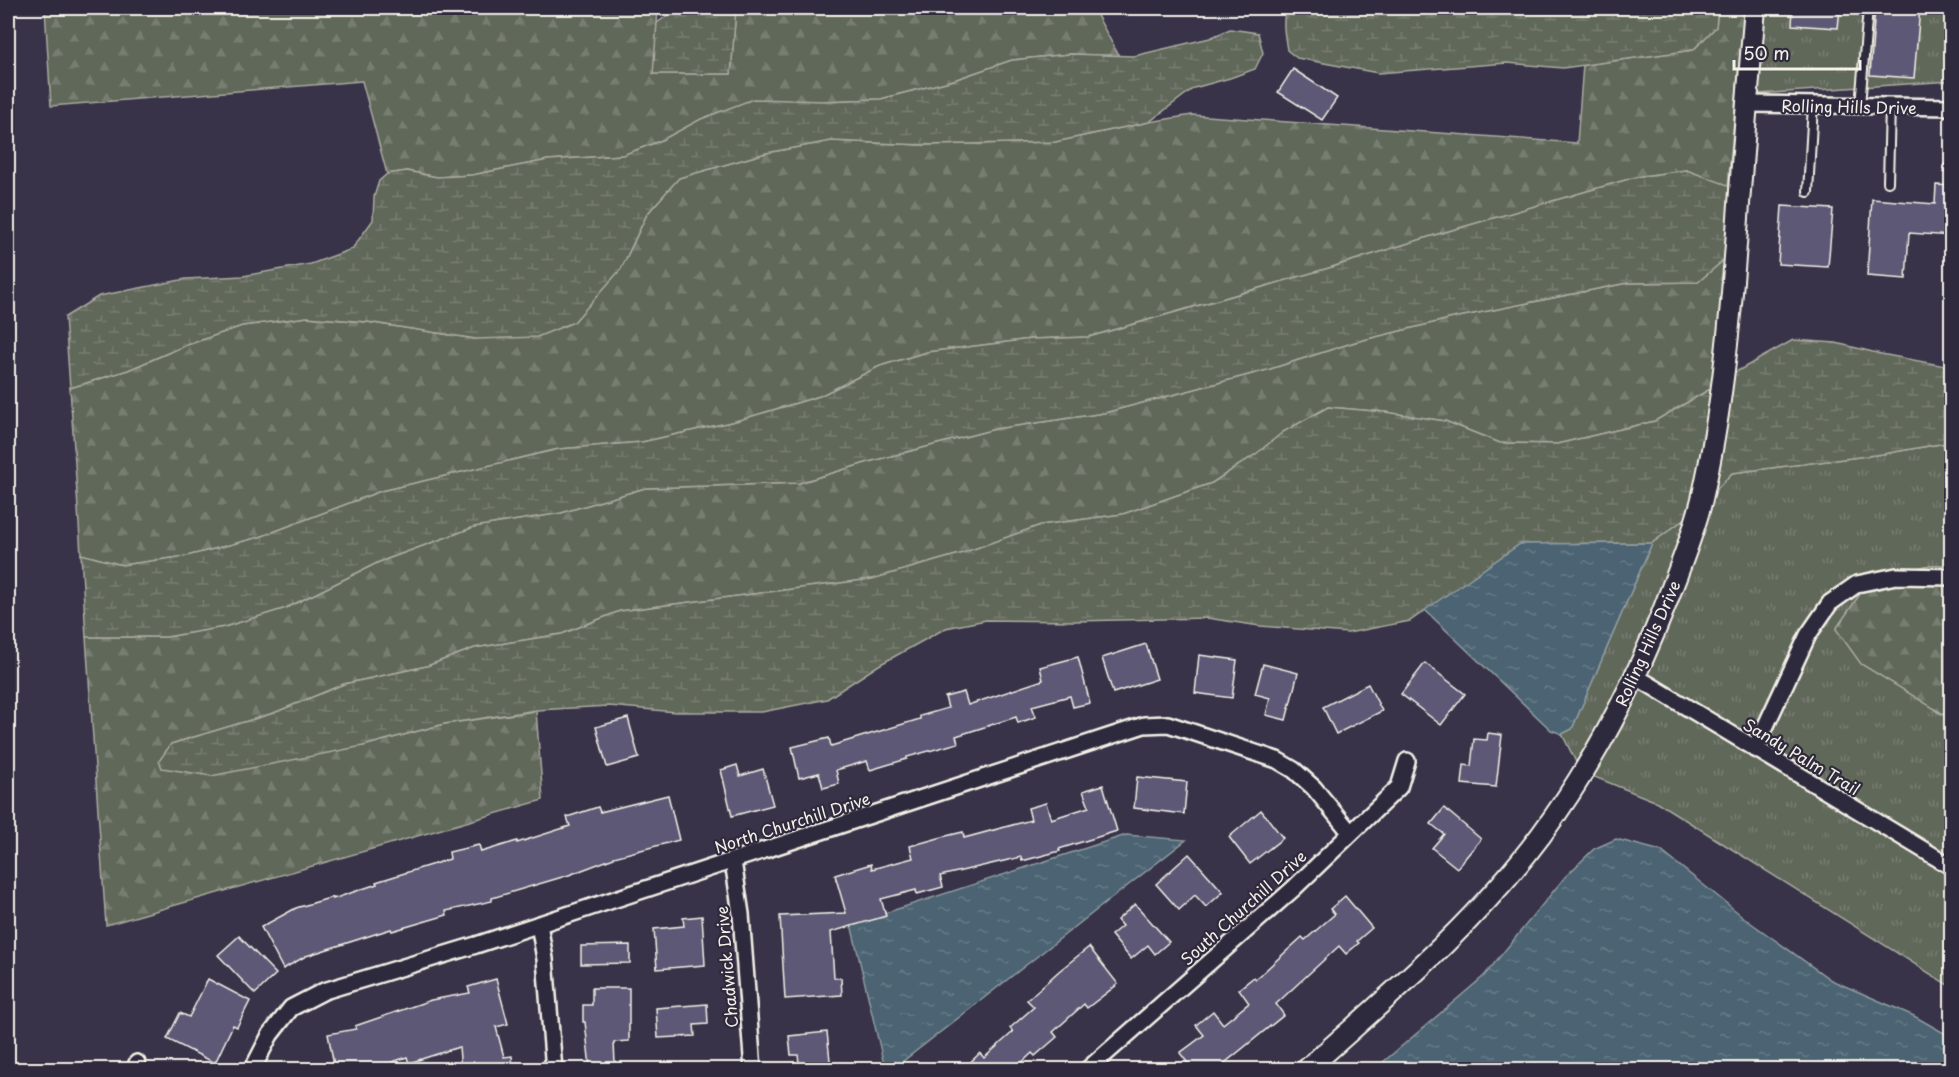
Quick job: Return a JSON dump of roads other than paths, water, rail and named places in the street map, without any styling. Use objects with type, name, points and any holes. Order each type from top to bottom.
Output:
[{"type":"street","name":"Rolling Hills Drive","points":[[1306,1070],[1403,983],[1476,913],[1540,837],[1607,733],[1663,613],[1701,503],[1721,399],[1730,320],[1755,8]]},
{"type":"street","name":"Rolling Hills Drive","points":[[1747,104],[1952,107]]},
{"type":"street","points":[[1755,748],[1808,635],[1830,603],[1857,584],[1896,576],[1952,577]]},
{"type":"street","name":"Sandy Palm Trail","points":[[1635,676],[1952,867]]},
{"type":"street","name":"North Churchill Drive","points":[[252,1070],[270,1035],[291,1008],[324,991],[733,861],[1144,724],[1168,724],[1277,760],[1294,770],[1314,788],[1350,832]]},
{"type":"street","name":"South Churchill Drive","points":[[1087,1070],[1293,889],[1350,832],[1400,787],[1407,761]]},
{"type":"street","name":"Chadwick Drive","points":[[733,861],[741,914],[753,1070]]},
{"type":"street","points":[[538,924],[545,959],[554,1070]]},
{"type":"lane","points":[[1860,106],[1868,8]]},
{"type":"lane","points":[[1808,192],[1813,105]]},
{"type":"lane","points":[[1888,182],[1890,106]]},
{"type":"water","points":[[1652,543],[1572,729],[1562,734],[1551,730],[1425,610],[1520,544]]},
{"type":"water","points":[[1126,835],[1186,840],[893,1069],[885,1069],[851,924]]},
{"type":"water","points":[[1616,839],[1661,851],[1751,923],[1831,980],[1914,1016],[1951,1037],[1951,1069],[1375,1069],[1484,976],[1565,877],[1594,849]]}]
